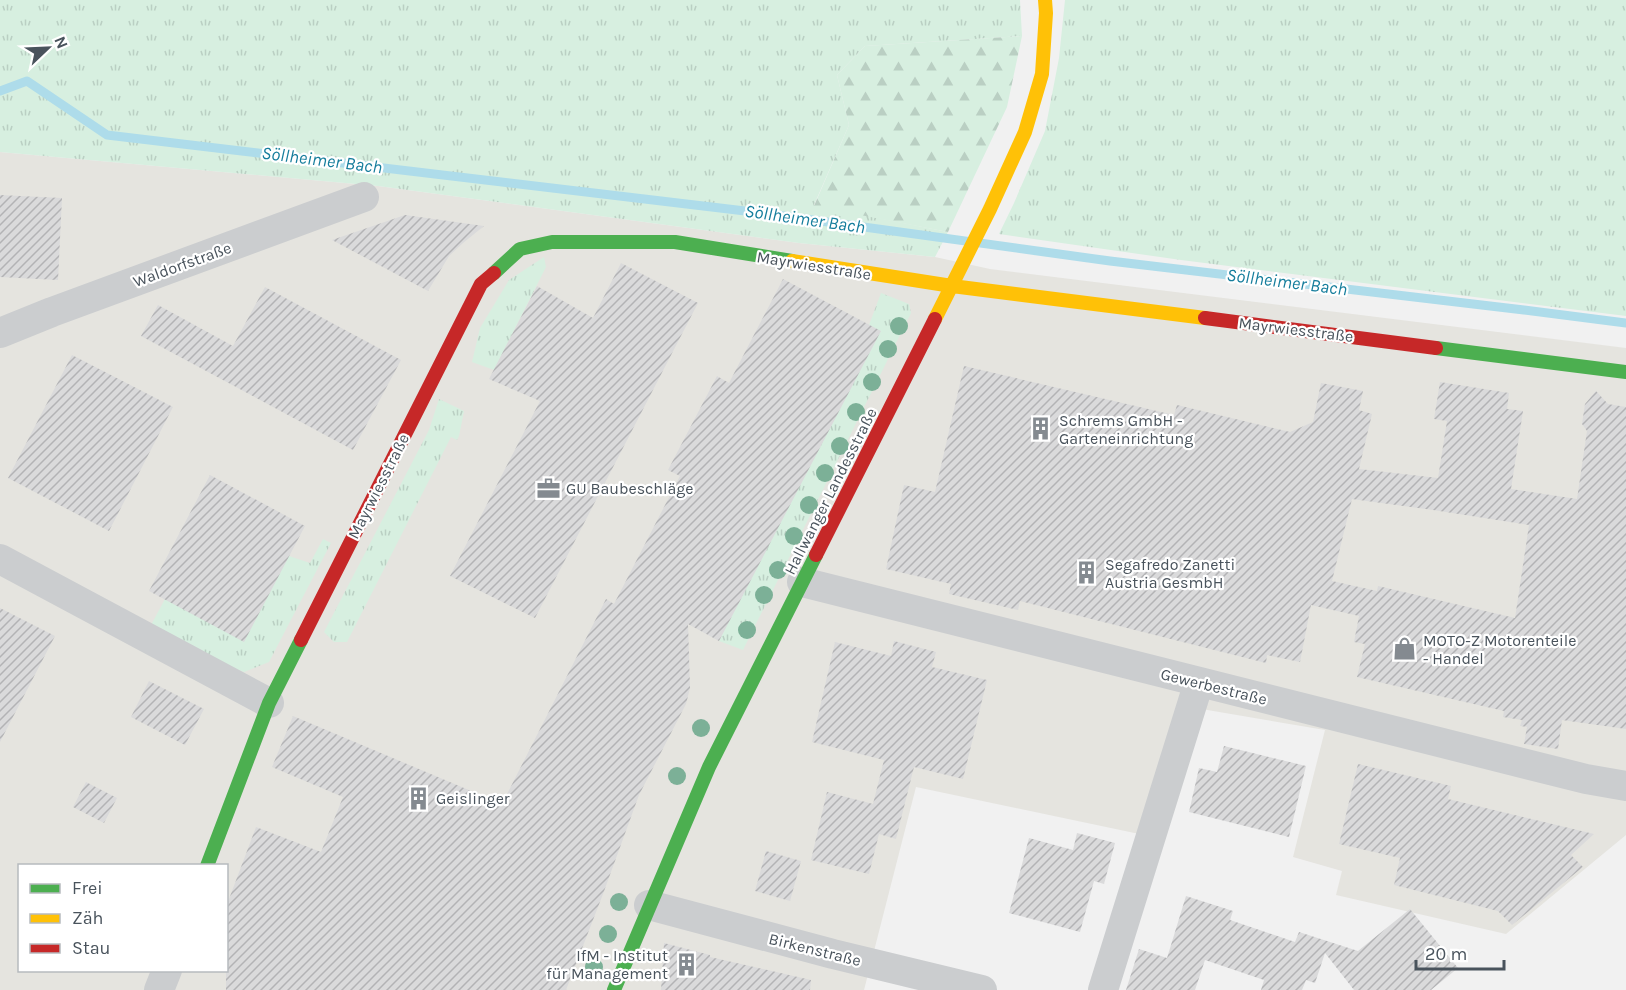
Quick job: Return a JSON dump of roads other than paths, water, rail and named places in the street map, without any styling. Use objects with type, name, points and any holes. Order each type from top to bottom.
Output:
[{"type":"street","name":"Hallwanger Landesstraße","points":[[614,990],[709,767],[990,209],[1025,132],[1042,74],[1045,0]]},
{"type":"street","name":"Waldorfstraße","points":[[0,333],[364,197]]},
{"type":"street","name":"Mayrwiesstraße","points":[[208,864],[269,702],[481,284],[520,249],[552,242],[675,242],[954,281],[1005,292],[1626,372]]},
{"type":"street","points":[[0,559],[269,702]]},
{"type":"street","name":"Gewerbestraße","points":[[802,582],[1586,779],[1626,786]]},
{"type":"street","points":[[1103,990],[1198,682]]},
{"type":"street","name":"Birkenstraße","points":[[649,905],[833,954],[982,990]]},
{"type":"street","points":[[159,990],[166,972]]},
{"type":"waterway","name":"Söllheimer Bach","points":[[0,91],[27,81],[107,135],[762,213],[1110,261],[1626,323]]},
{"type":"place","name":"Schrems GmbH - Garteneinrichtung","points":[[1041,429]]},
{"type":"place","name":"GU Baubeschläge","points":[[548,488]]},
{"type":"place","name":"Segafredo Zanetti Austria GesmbH","points":[[1087,573]]},
{"type":"place","name":"MOTO-Z Motorenteile - Handel","points":[[1405,649]]},
{"type":"place","name":"Geislinger","points":[[418,798]]},
{"type":"place","name":"IfM - Institut für Management","points":[[686,964]]}]
